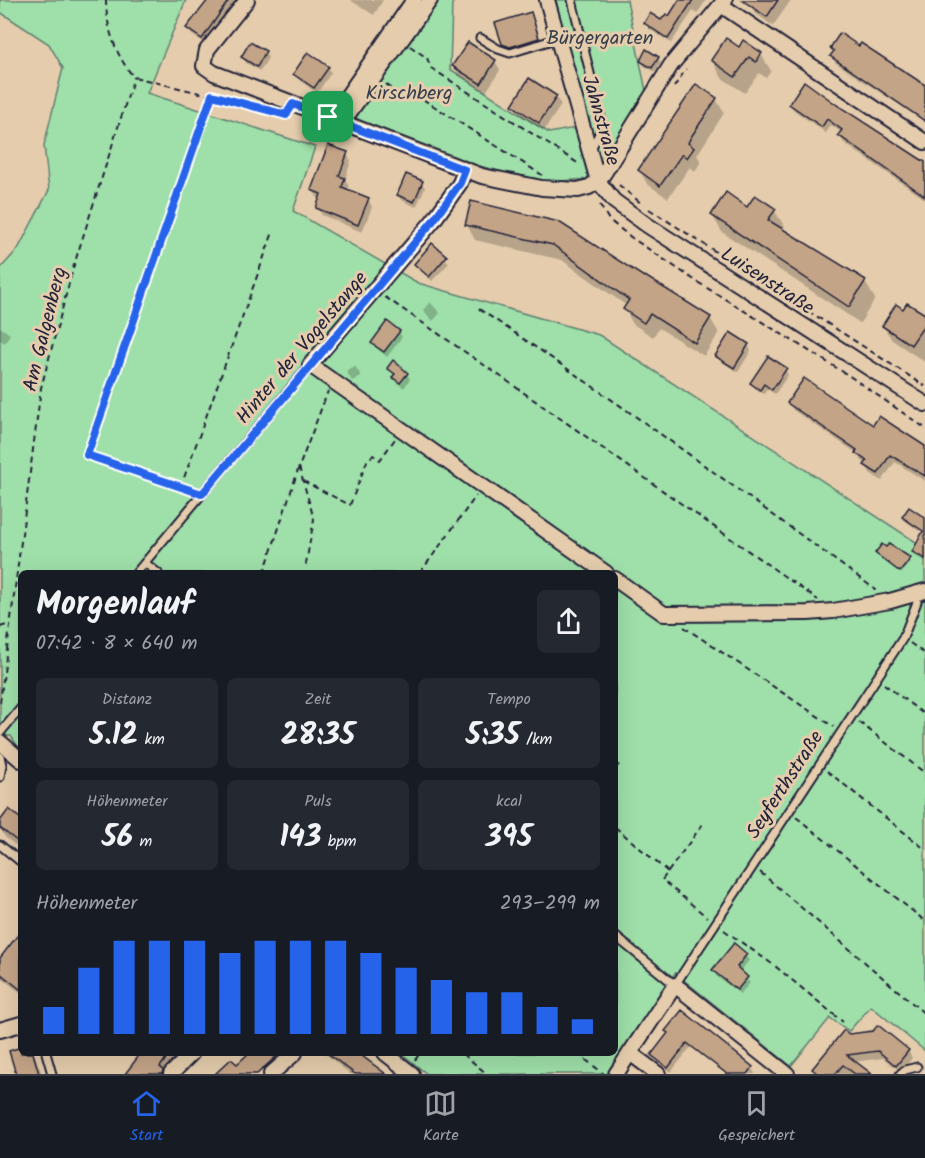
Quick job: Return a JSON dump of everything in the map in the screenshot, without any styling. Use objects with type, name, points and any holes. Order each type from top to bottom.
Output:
[{"type":"street","points":[[247,0],[207,50],[204,66],[214,73],[465,170],[516,183],[553,189],[589,188],[619,152],[671,65],[723,3],[925,142]]},
{"type":"street","points":[[328,117],[335,100],[405,0]]},
{"type":"street","points":[[414,0],[337,111],[341,114],[346,117],[430,0]]},
{"type":"street","name":"Jahnstraße","points":[[547,0],[598,178]]},
{"type":"street","name":"Hinter der Vogelstange","points":[[310,365],[433,221],[460,183],[465,170]]},
{"type":"street","name":"Luisenstraße","points":[[598,178],[614,201],[629,213],[925,404]]},
{"type":"street","points":[[310,365],[602,570]]},
{"type":"street","points":[[618,581],[664,614],[808,613],[833,611],[920,595]]},
{"type":"street","points":[[0,742],[18,757]]},
{"type":"street","points":[[675,985],[787,1074]]},
{"type":"street","name":"Seyferthstraße","points":[[616,1074],[675,985]]},
{"type":"street","points":[[0,1030],[18,1025]]},
{"type":"street","points":[[630,1053],[658,1074]]},
{"type":"street","points":[[171,1074],[189,1056]]},
{"type":"street","points":[[271,1074],[292,1056]]},
{"type":"street","points":[[389,1056],[411,1074]]},
{"type":"lane","points":[[572,0],[603,126],[590,152]]},
{"type":"lane","points":[[480,39],[510,53],[559,38]]},
{"type":"lane","name":"Hinter der Vogelstange","points":[[139,570],[310,365]]},
{"type":"lane","points":[[145,563],[154,570]]},
{"type":"lane","name":"Seyferthstraße","points":[[675,985],[903,638],[920,595]]},
{"type":"lane","points":[[0,733],[18,712]]},
{"type":"lane","points":[[0,756],[2,765],[0,777]]},
{"type":"lane","points":[[0,845],[18,860]]},
{"type":"lane","points":[[618,938],[675,985]]},
{"type":"lane","points":[[47,1056],[52,1074]]},
{"type":"lane","points":[[900,1074],[917,1067]]},
{"type":"path","points":[[106,0],[106,12],[116,47],[123,64],[134,77],[275,111]]},
{"type":"path","points":[[407,44],[427,58],[431,68],[598,178],[622,186],[645,206],[925,386]]},
{"type":"path","name":"Am Galgenberg","points":[[0,703],[41,388],[74,265],[134,77]]},
{"type":"path","points":[[384,82],[401,96],[418,96],[546,177]]},
{"type":"path","points":[[202,494],[87,455],[212,95]]},
{"type":"path","points":[[598,178],[600,207],[609,220],[699,283],[848,375],[925,428]]},
{"type":"path","points":[[181,486],[273,232]]},
{"type":"path","points":[[375,291],[500,376],[833,611]]},
{"type":"path","points":[[479,309],[620,405],[890,601]]},
{"type":"path","points":[[265,570],[332,380]]},
{"type":"path","points":[[303,481],[350,505],[367,461],[373,455],[380,460],[402,429]]},
{"type":"path","points":[[300,467],[314,519],[305,569]]},
{"type":"path","points":[[422,570],[482,486]]},
{"type":"path","points":[[664,614],[842,732]]},
{"type":"path","points":[[0,627],[10,624]]},
{"type":"path","points":[[903,638],[925,654]]},
{"type":"path","points":[[877,678],[925,715]]},
{"type":"path","points":[[852,716],[925,773]]},
{"type":"path","points":[[618,766],[621,762]]},
{"type":"path","points":[[820,765],[925,849]]},
{"type":"path","points":[[789,812],[925,921]]},
{"type":"path","points":[[705,821],[662,880],[716,924],[775,966],[843,1022]]},
{"type":"path","points":[[618,830],[669,872]]},
{"type":"path","points":[[753,866],[925,1014]]},
{"type":"path","points":[[465,1056],[487,1074]]},
{"type":"path","points":[[581,1056],[604,1074]]},
{"type":"green space","points":[[0,0],[186,0],[147,93],[315,147],[293,211],[418,283],[599,335],[925,548],[925,1051],[871,1006],[849,1031],[830,1018],[791,1066],[675,973],[608,1074],[427,1074],[405,1056],[618,1056],[618,570],[18,570],[18,746],[11,736],[0,735],[0,269],[18,249],[49,190],[44,145],[63,68],[49,44],[0,12]]},
{"type":"green space","name":"Kirschberg","points":[[417,0],[455,0],[452,4],[450,69],[549,133],[575,128],[589,179],[544,182],[471,164],[400,139],[340,111]]},
{"type":"green space","name":"Bürgergarten","points":[[556,0],[627,0],[651,115],[608,164],[602,163],[598,157],[573,73]]},
{"type":"building","points":[[208,0],[229,0],[202,39],[186,28]]},
{"type":"building","points":[[679,0],[693,0],[668,39],[644,23],[650,13],[661,20],[666,14],[669,16]]},
{"type":"building","points":[[742,0],[778,0],[767,17]]},
{"type":"building","points":[[531,12],[539,38],[510,47],[502,44],[495,23]]},
{"type":"building","points":[[840,33],[859,46],[861,43],[925,85],[925,121],[830,56],[834,51],[830,48]]},
{"type":"building","points":[[726,38],[739,47],[743,40],[762,53],[756,62],[749,57],[735,77],[711,60]]},
{"type":"building","points":[[250,42],[266,51],[257,67],[241,57]]},
{"type":"building","points":[[468,42],[496,60],[481,84],[452,66]]},
{"type":"building","points":[[646,49],[659,57],[652,68],[640,61]]},
{"type":"building","points":[[308,52],[329,67],[314,88],[293,74]]},
{"type":"building","points":[[529,78],[557,96],[539,123],[512,105]]},
{"type":"building","points":[[804,81],[925,162],[925,196],[838,135],[842,130],[827,119],[822,127],[789,104]]},
{"type":"building","points":[[696,84],[717,98],[688,143],[694,148],[687,158],[682,154],[660,186],[638,170]]},
{"type":"building","points":[[328,145],[348,152],[339,176],[345,178],[342,187],[369,198],[358,225],[316,208],[321,194],[311,190]]},
{"type":"building","points":[[406,174],[423,181],[414,202],[397,195]]},
{"type":"building","points":[[726,192],[747,207],[755,195],[776,209],[768,220],[866,280],[849,307],[711,215]]},
{"type":"building","points":[[471,201],[559,222],[711,317],[695,343],[650,314],[644,323],[623,309],[629,300],[553,245],[465,225]]},
{"type":"building","points":[[432,243],[447,256],[429,277],[414,264]]},
{"type":"building","points":[[907,303],[925,314],[925,324],[911,345],[882,326],[896,304],[903,309]]},
{"type":"building","points":[[387,321],[400,331],[384,352],[371,343]]},
{"type":"building","points":[[730,332],[749,344],[734,368],[715,356]]},
{"type":"building","points":[[768,356],[787,368],[772,390],[764,384],[760,390],[750,383]]},
{"type":"building","points":[[393,360],[408,373],[400,383],[392,377],[395,374],[387,368]]},
{"type":"building","points":[[804,378],[873,425],[879,416],[925,446],[925,476],[890,455],[878,474],[864,465],[867,461],[855,453],[857,450],[787,403]]},
{"type":"building","points":[[909,507],[925,518],[925,559],[912,552],[923,531],[902,517]]},
{"type":"building","points":[[882,544],[886,547],[889,544],[911,558],[900,572],[875,553]]},
{"type":"building","points":[[9,809],[18,816],[18,842],[0,828],[0,821]]},
{"type":"building","points":[[18,935],[18,988],[0,973],[0,958]]},
{"type":"building","points":[[734,943],[747,954],[737,967],[748,977],[737,990],[712,970]]},
{"type":"building","points":[[682,1010],[753,1067],[748,1074],[727,1074],[687,1043],[668,1068],[651,1055],[668,1033],[665,1031]]},
{"type":"building","points":[[878,1025],[909,1050],[896,1066],[878,1051],[847,1055],[872,1074],[855,1074],[843,1065],[835,1074],[818,1074],[812,1069],[844,1030],[849,1034],[873,1031]]},
{"type":"building","points":[[18,1048],[18,1056],[34,1056],[39,1074],[16,1074],[9,1051]]},
{"type":"building","points":[[139,1056],[168,1056],[160,1067],[163,1070],[162,1074],[125,1074]]},
{"type":"building","points":[[246,1056],[277,1056],[257,1074],[215,1074],[231,1059],[237,1064]]},
{"type":"building","points":[[331,1056],[362,1056],[386,1074],[355,1074]]},
{"type":"route","points":[[212,95],[286,115],[293,104],[328,117],[465,170],[460,183],[433,221],[375,291],[202,494],[87,455],[212,95]]}]
